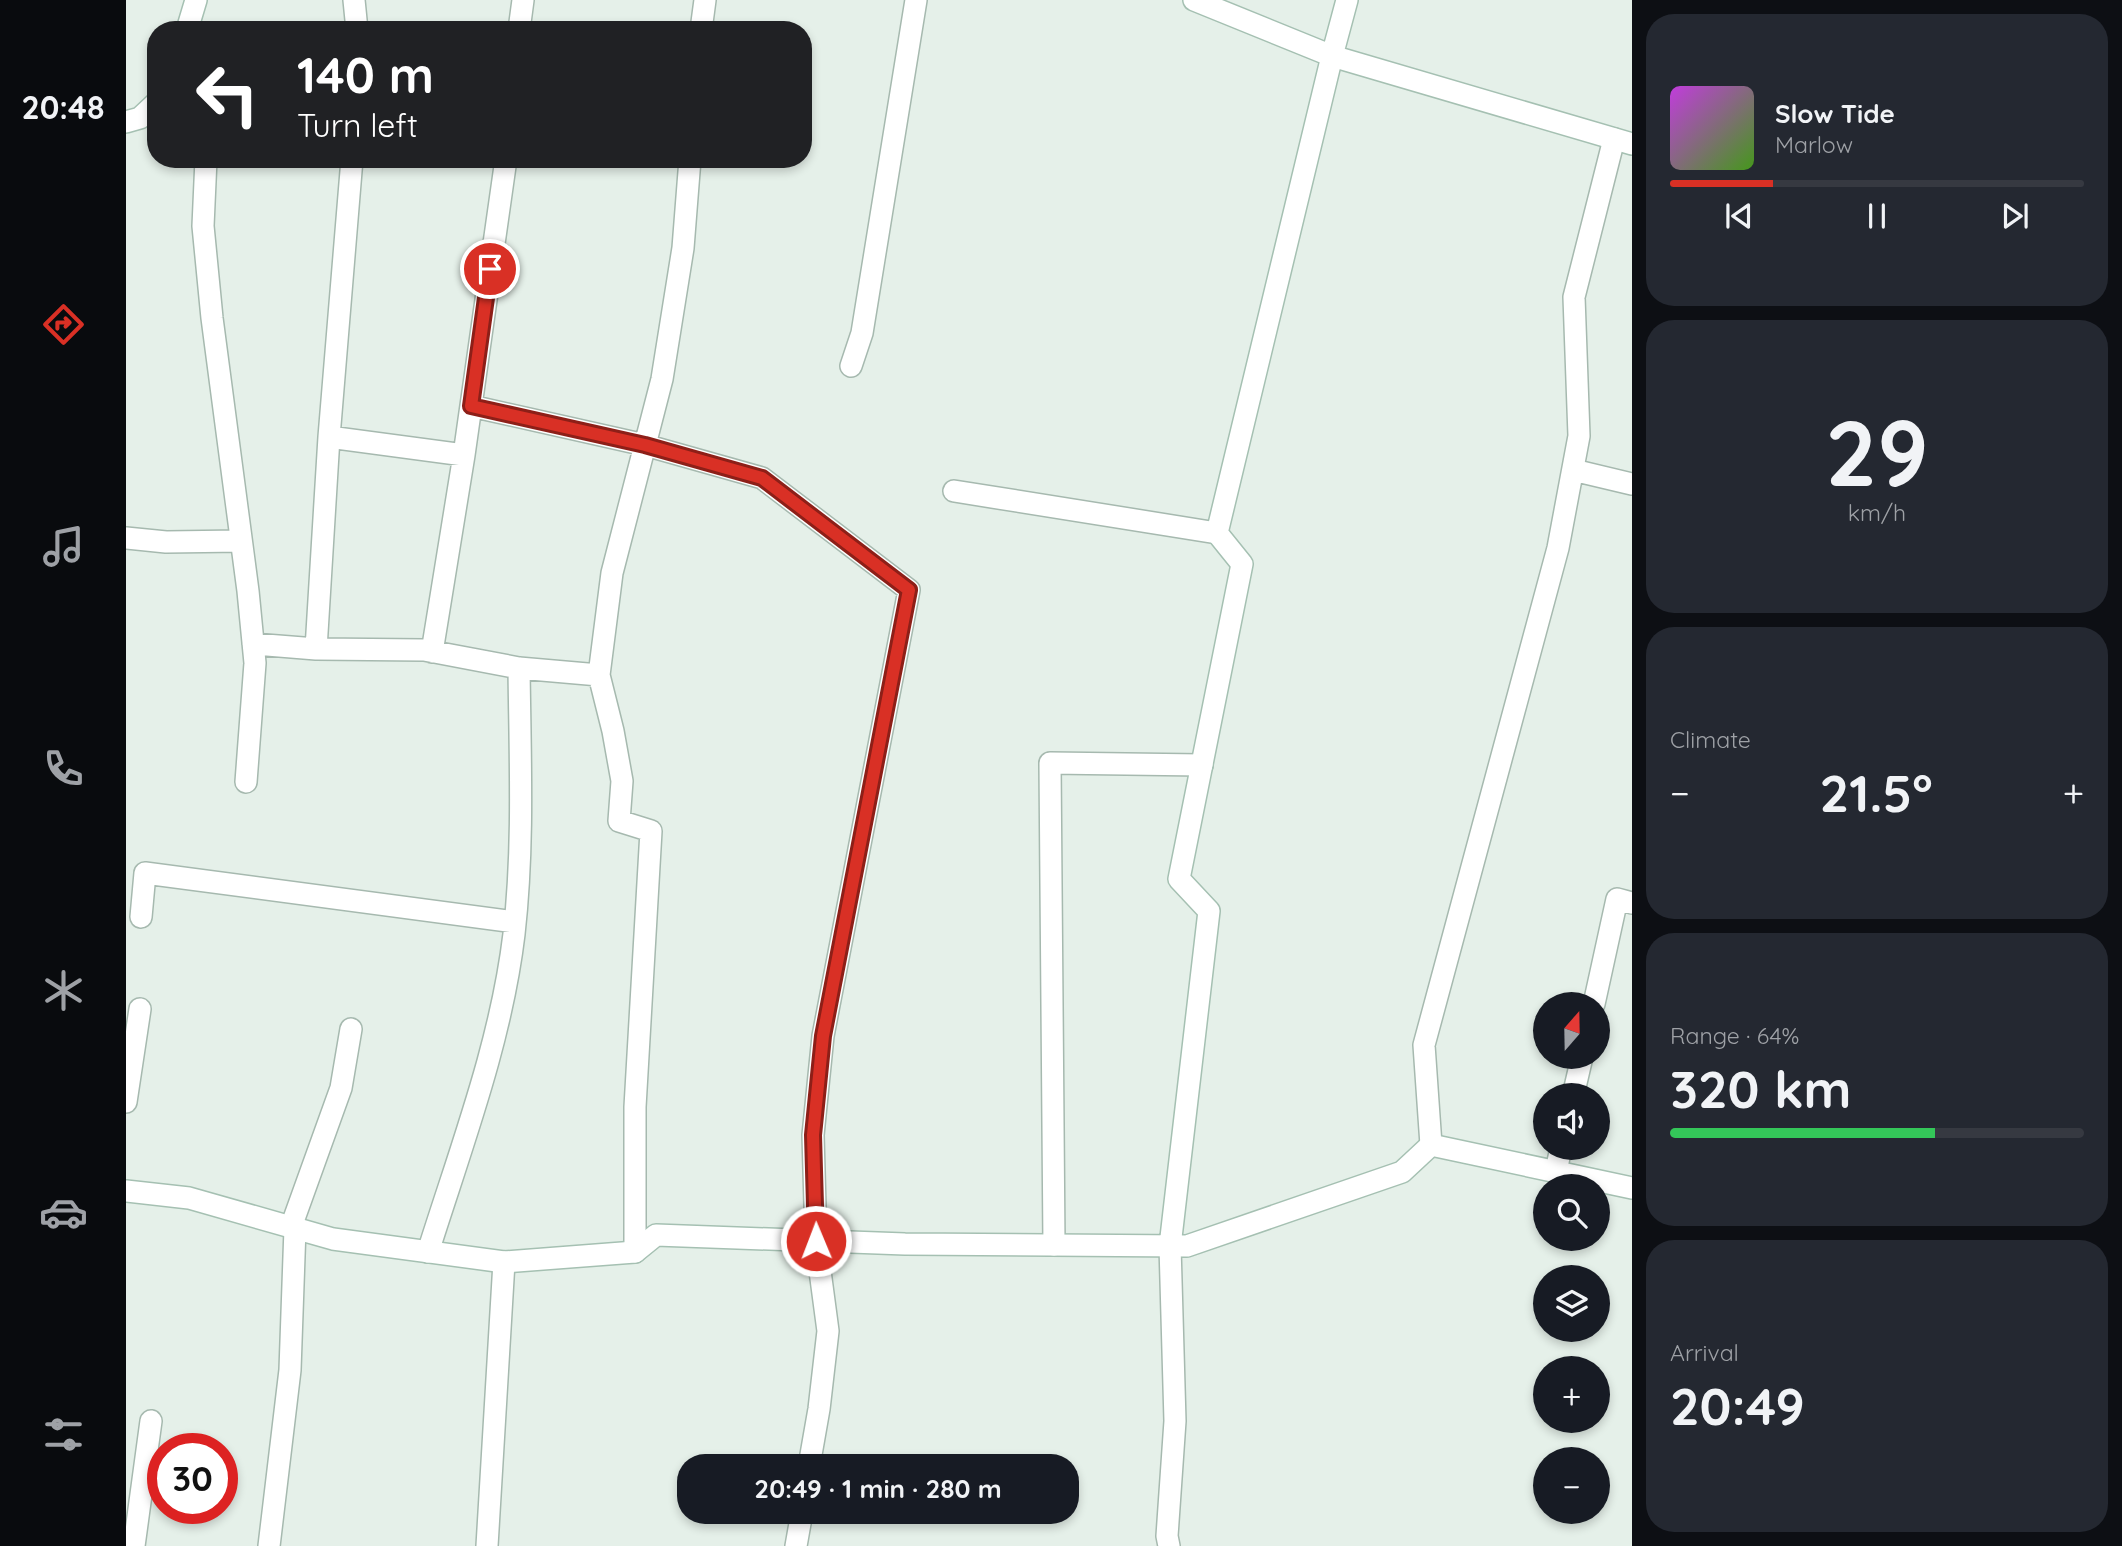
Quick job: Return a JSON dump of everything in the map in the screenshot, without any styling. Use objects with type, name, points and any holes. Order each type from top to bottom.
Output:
[{"type":"street","points":[[190,21],[197,0]]},
{"type":"street","points":[[197,0],[200,21]]},
{"type":"street","points":[[354,0],[356,21]]},
{"type":"street","points":[[520,21],[523,0]]},
{"type":"street","points":[[702,21],[705,0]]},
{"type":"street","points":[[851,366],[862,333],[916,0]]},
{"type":"street","points":[[1194,0],[1332,56],[1623,141],[1574,297],[1578,436],[1558,548],[1424,1045],[1431,1145]]},
{"type":"street","points":[[1217,533],[1332,56],[1348,0]]},
{"type":"street","points":[[126,122],[139,118],[147,111]]},
{"type":"street","points":[[206,168],[203,226],[212,318],[253,643],[246,782]]},
{"type":"street","points":[[316,649],[329,437],[351,168]]},
{"type":"street","points":[[432,652],[464,455],[505,168]]},
{"type":"street","points":[[635,1252],[635,1107],[651,831],[619,821],[622,781],[599,675],[612,573],[662,379],[683,248],[689,168]]},
{"type":"street","points":[[471,406],[645,445],[762,478],[909,590],[823,1036],[813,1135],[816,1241],[828,1331],[811,1454]]},
{"type":"street","points":[[329,437],[464,455]]},
{"type":"street","points":[[1573,470],[1632,484]]},
{"type":"street","points":[[954,491],[1217,533],[1242,564],[1179,879],[1209,911],[1170,1246],[1175,1421],[1167,1536],[1169,1546]]},
{"type":"street","points":[[126,538],[241,541]]},
{"type":"street","points":[[253,643],[316,649],[432,652],[519,668],[599,675]]},
{"type":"street","points":[[428,1252],[491,1051],[515,922],[521,822],[519,668]]},
{"type":"street","points":[[1054,1245],[1050,763],[1202,765]]},
{"type":"street","points":[[141,917],[145,873],[515,922]]},
{"type":"street","points":[[1597,992],[1617,899],[1632,903]]},
{"type":"street","points":[[126,1102],[141,1009]]},
{"type":"street","points":[[269,1546],[289,1370],[293,1228],[341,1088],[351,1029]]},
{"type":"street","points":[[1431,1145],[1632,1188]]},
{"type":"street","points":[[126,1191],[189,1198],[333,1239],[504,1262],[635,1252],[656,1236],[1187,1246],[1402,1172],[1431,1145]]},
{"type":"street","points":[[1556,1171],[1558,1160]]},
{"type":"street","points":[[487,1546],[504,1262]]},
{"type":"street","points":[[134,1546],[151,1421]]},
{"type":"street","points":[[796,1546],[800,1524]]},
{"type":"route","points":[[490,269],[471,406],[645,445],[762,478],[909,590],[823,1036],[813,1135],[816,1241]]}]
